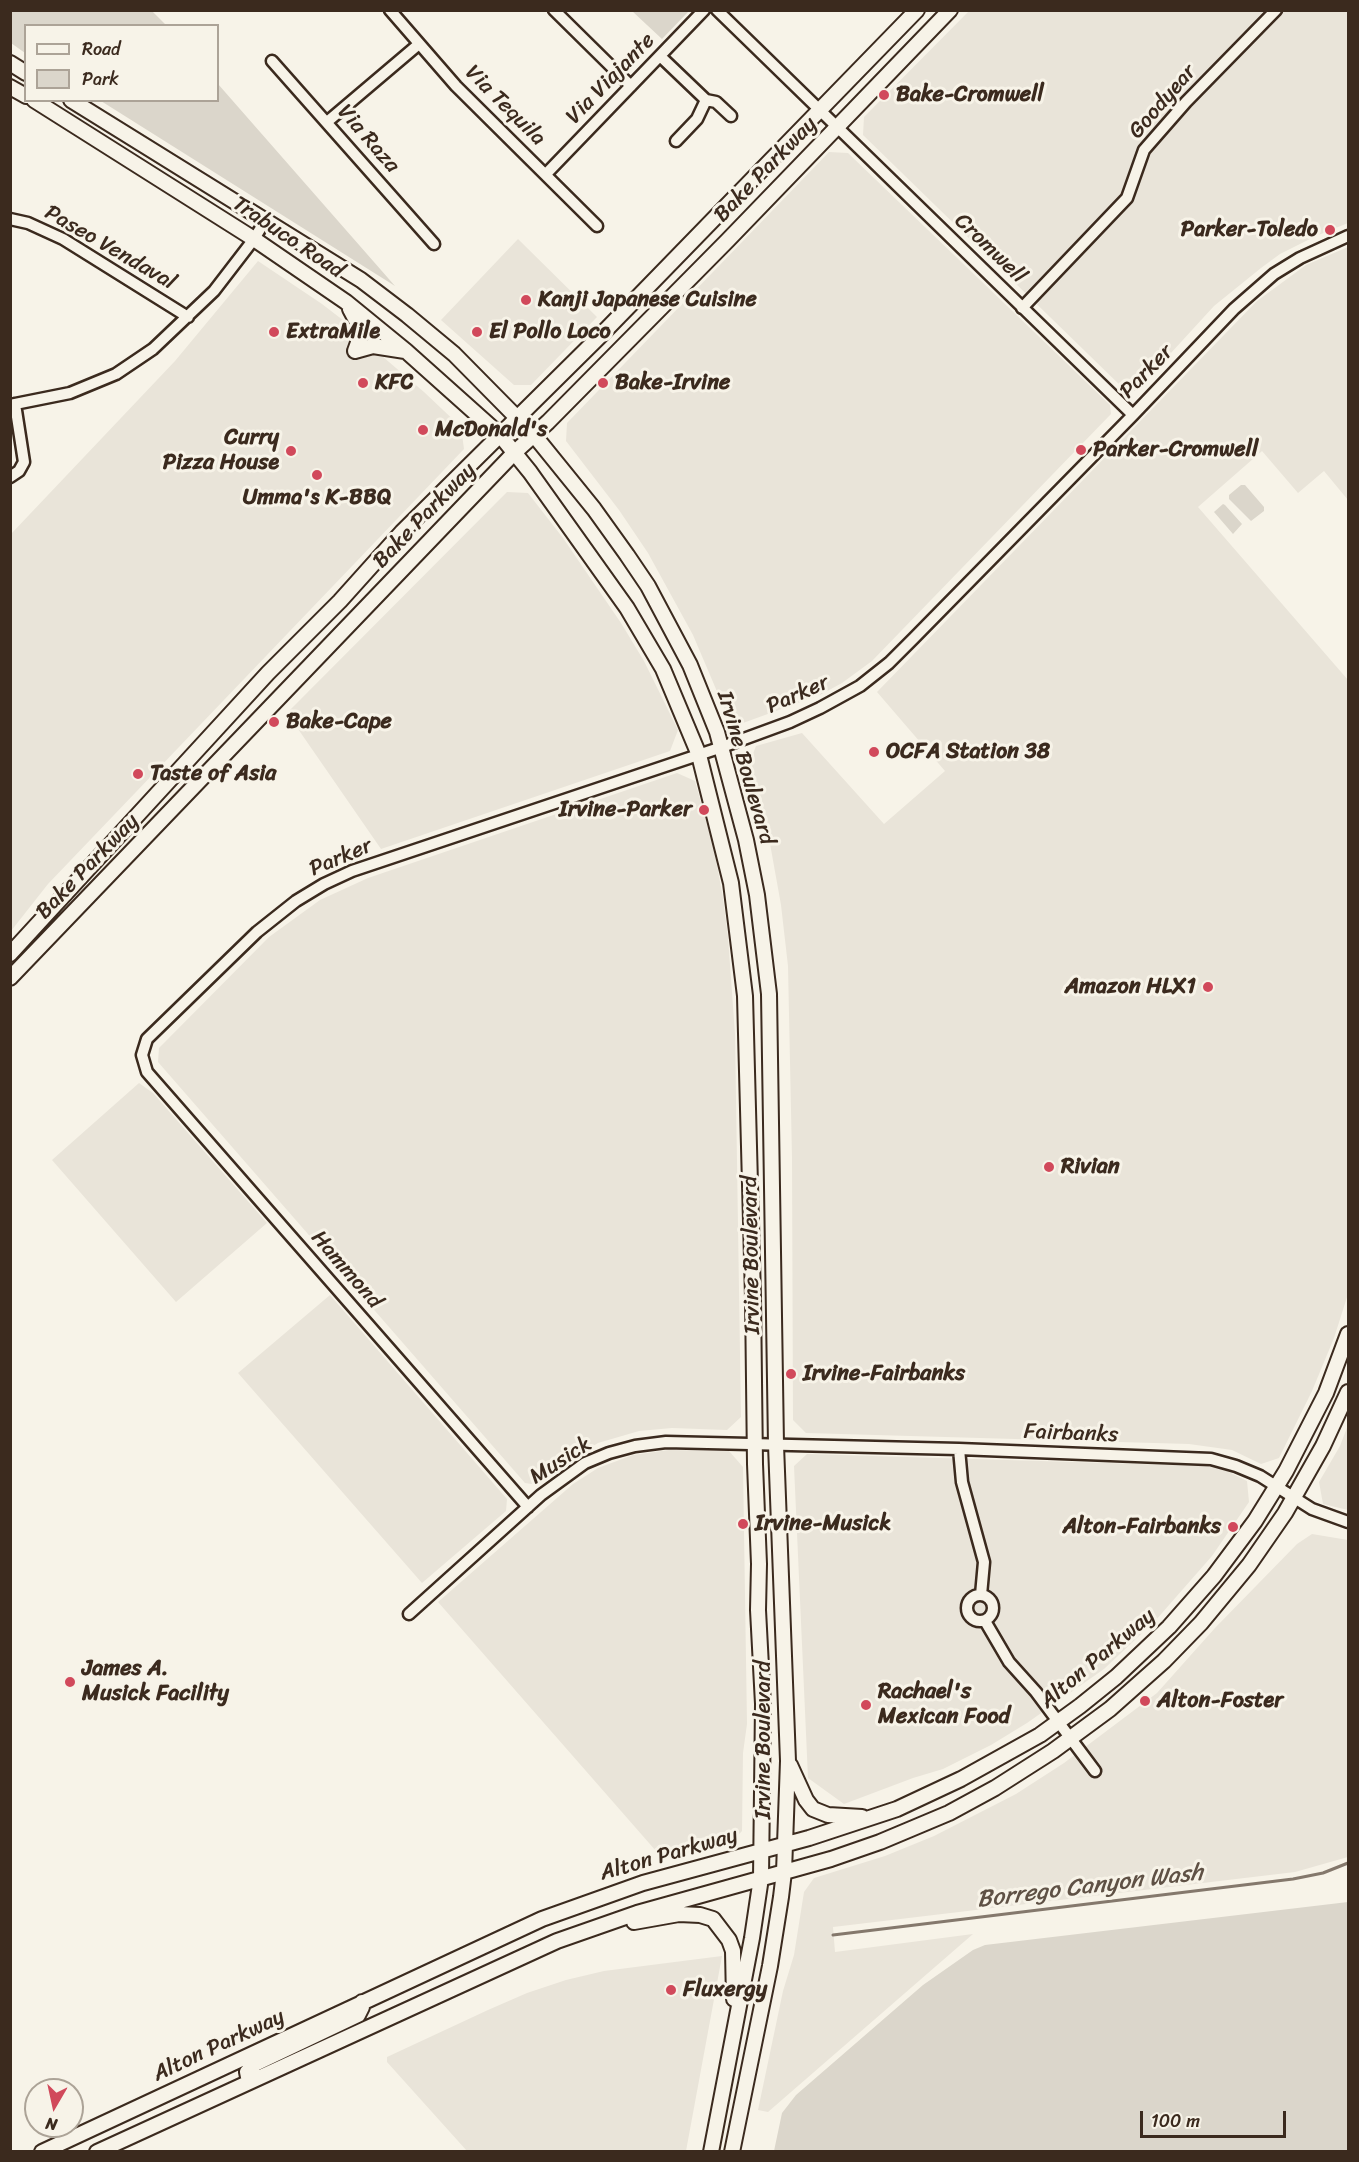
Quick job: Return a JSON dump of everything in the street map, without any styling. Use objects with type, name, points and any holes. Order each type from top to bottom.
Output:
[{"type":"main road","name":"Bake Parkway","points":[[10,954],[268,673],[340,601],[402,532],[711,223],[917,10]]},
{"type":"main road","name":"Bake Parkway","points":[[10,978],[515,452],[728,240],[950,10]]},
{"type":"main road","points":[[10,63],[24,71]]},
{"type":"main road","points":[[10,87],[24,95]]},
{"type":"main road","name":"Trabuco Road","points":[[37,102],[254,239],[346,302],[406,351],[500,435]]},
{"type":"main road","name":"Trabuco Road","points":[[73,102],[361,280],[454,354],[518,418]]},
{"type":"main road","points":[[346,302],[359,326],[359,340],[355,351],[373,346],[406,351]]},
{"type":"main road","name":"Irvine Boulevard","points":[[518,418],[594,509],[648,586],[690,665],[722,747],[758,895],[768,984],[776,1445],[788,1761],[784,1872],[770,1966],[732,2151]]},
{"type":"main road","name":"Irvine Boulevard","points":[[500,435],[515,452],[627,608],[663,669],[699,755],[731,883],[745,996],[759,1564],[758,1610],[763,1694],[763,1850],[761,1878],[711,2151]]},
{"type":"main road","name":"Alton Parkway","points":[[42,2151],[502,1936],[592,1900],[653,1880],[785,1844],[897,1809],[962,1779],[1015,1750],[1058,1722],[1116,1677],[1169,1627],[1229,1557],[1256,1521],[1277,1487],[1314,1419],[1348,1334]]},
{"type":"main road","name":"Alton Parkway","points":[[97,2151],[459,1985],[576,1935],[637,1913],[784,1872],[880,1842],[950,1813],[1015,1776],[1070,1739],[1124,1698],[1188,1636],[1249,1565],[1294,1498],[1323,1446],[1348,1392]]},
{"type":"main road","points":[[788,1761],[806,1800],[813,1809],[828,1815],[872,1818]]},
{"type":"main road","points":[[576,1935],[679,1914],[700,1915],[713,1919],[729,1940],[733,1951],[735,1994],[733,2036]]},
{"type":"main road","points":[[249,2082],[247,2072],[255,2064],[358,2015],[362,2002]]},
{"type":"street","name":"Via Tequila","points":[[390,10],[456,86],[597,226]]},
{"type":"street","points":[[554,10],[631,86]]},
{"type":"street","name":"Via Viajante","points":[[546,174],[704,10]]},
{"type":"street","name":"Cromwell","points":[[717,10],[1133,415]]},
{"type":"street","name":"Goodyear","points":[[1022,308],[1127,198],[1144,150],[1186,102],[1275,10]]},
{"type":"street","points":[[327,123],[419,44]]},
{"type":"street","points":[[660,56],[706,100],[716,102],[731,116]]},
{"type":"street","name":"Via Raza","points":[[272,61],[434,244]]},
{"type":"street","points":[[676,141],[697,119],[706,100]]},
{"type":"street","name":"Paseo Vendaval","points":[[10,219],[28,223],[63,239],[188,317]]},
{"type":"street","points":[[10,477],[19,471],[24,462],[13,404],[70,393],[116,374],[153,349],[214,291],[254,239],[264,221]]},
{"type":"street","name":"Parker","points":[[142,1055],[147,1039],[257,932],[296,901],[324,884],[352,871],[722,747],[820,708],[860,686],[880,671],[1133,415],[1234,309],[1274,274],[1300,258],[1348,236]]},
{"type":"street","name":"Hammond","points":[[142,1055],[147,1072],[528,1507]]},
{"type":"street","name":"Musick","points":[[409,1614],[528,1507],[585,1463],[635,1446],[666,1442],[776,1445]]},
{"type":"street","name":"Fairbanks","points":[[776,1445],[959,1449],[1211,1459],[1260,1476],[1325,1515],[1348,1522]]},
{"type":"street","points":[[959,1449],[962,1482],[984,1562],[981,1594]]},
{"type":"street","points":[[981,1594],[990,1599],[994,1609],[993,1614],[985,1621],[975,1621],[970,1618],[967,1610],[971,1598],[981,1594]]},
{"type":"street","points":[[985,1621],[1009,1662],[1036,1692],[1095,1771]]},
{"type":"shaded area","points":[[969,11],[1348,11],[1348,223],[1280,254],[1261,268],[1214,306],[1138,389],[1126,391],[863,135],[864,117]]},
{"type":"shaded area","points":[[829,152],[848,153],[1110,405],[1111,414],[872,661],[842,683],[820,695],[743,723],[727,715],[693,635],[648,553],[619,510],[566,441],[567,423]]},
{"type":"shaded area","points":[[518,239],[597,317],[531,385],[514,385],[441,320]]},
{"type":"shaded area","points":[[1348,247],[1348,500],[1324,471],[1298,493],[1262,451],[1198,507],[1348,680],[1348,1294],[1334,1338],[1312,1391],[1279,1458],[1261,1464],[1232,1450],[1189,1444],[806,1433],[793,1420],[792,1158],[788,966],[781,905],[769,838],[749,764],[756,746],[802,733],[884,824],[945,771],[877,692],[1257,301],[1306,265]]},
{"type":"shaded area","points":[[258,261],[348,324],[352,335],[373,355],[382,356],[424,392],[461,427],[464,449],[48,884],[11,931],[11,534],[175,361]]},
{"type":"shaded area","points":[[507,492],[528,493],[563,538],[644,661],[678,730],[670,751],[381,849],[287,713]]},
{"type":"shaded area","points":[[677,773],[695,781],[714,849],[728,937],[735,1034],[741,1417],[727,1430],[672,1428],[639,1431],[598,1443],[557,1468],[538,1485],[525,1483],[158,1062],[159,1048],[269,937],[320,900],[368,878]]},
{"type":"shaded area","points":[[139,1083],[153,1093],[267,1223],[176,1302],[52,1160]]},
{"type":"shaded area","points":[[330,1295],[507,1499],[506,1511],[422,1583],[238,1373]]},
{"type":"shaded area","points":[[1348,1425],[1348,1510],[1323,1504],[1319,1482],[1340,1446]]},
{"type":"shaded area","points":[[669,1450],[729,1451],[743,1467],[747,1724],[743,1753],[742,1831],[732,1842],[663,1859],[438,1602],[573,1484],[598,1468],[633,1455]]},
{"type":"shaded area","points":[[807,1454],[1207,1466],[1227,1471],[1247,1481],[1249,1502],[1212,1556],[1155,1621],[1104,1669],[1027,1723],[991,1745],[943,1769],[844,1804],[808,1778],[794,1466]]},
{"type":"shaded area","points":[[1312,1534],[1348,1540],[1348,1857],[1295,1872],[833,1927],[835,1952],[973,1934],[768,2112],[758,2110],[783,1991],[794,1955],[804,1892],[814,1878],[885,1856],[934,1836],[1016,1794],[1064,1763],[1157,1693],[1215,1628],[1297,1544]]},
{"type":"shaded area","points":[[722,1956],[686,2151],[467,2151],[387,2062],[387,2057],[488,2010],[527,1993],[566,1980],[604,1971]]},
{"type":"green space","points":[[10,11],[152,11],[165,24],[24,24],[24,52],[11,43]]},
{"type":"green space","points":[[632,11],[689,11],[662,39]]},
{"type":"green space","points":[[219,85],[395,286],[103,102],[219,102]]},
{"type":"green space","points":[[1241,485],[1245,485],[1264,507],[1264,511],[1251,521],[1229,499],[1229,495]]},
{"type":"green space","points":[[1223,504],[1242,524],[1233,534],[1214,512]]},
{"type":"green space","points":[[1348,1902],[1348,2151],[774,2151],[782,2113],[796,2095],[923,1985],[973,1950],[985,1945]]},
{"type":"waterway","name":"Borrego Canyon Wash","points":[[833,1935],[1293,1879],[1323,1873],[1348,1863]]},
{"type":"place","name":"Bake-Cromwell","points":[[884,95]]},
{"type":"place","name":"Parker-Toledo","points":[[1330,230]]},
{"type":"place","name":"Kanji Japanese Cuisine","points":[[526,300]]},
{"type":"place","name":"ExtraMile","points":[[274,332]]},
{"type":"place","name":"El Pollo Loco","points":[[477,332]]},
{"type":"place","name":"KFC","points":[[363,383]]},
{"type":"place","name":"Bake-Irvine","points":[[603,383]]},
{"type":"place","name":"McDonald's","points":[[423,430]]},
{"type":"place","name":"Parker-Cromwell","points":[[1081,450]]},
{"type":"place","name":"Curry Pizza House","points":[[291,451]]},
{"type":"place","name":"Umma's K-BBQ","points":[[317,475]]},
{"type":"place","name":"Bake-Cape","points":[[274,722]]},
{"type":"place","name":"OCFA Station 38","points":[[874,752]]},
{"type":"place","name":"Taste of Asia","points":[[138,774]]},
{"type":"place","name":"Irvine-Parker","points":[[704,810]]},
{"type":"place","name":"Amazon HLX1","points":[[1208,987]]},
{"type":"place","name":"Rivian","points":[[1049,1167]]},
{"type":"place","name":"Irvine-Fairbanks","points":[[791,1374]]},
{"type":"place","name":"Irvine-Musick","points":[[743,1524]]},
{"type":"place","name":"Alton-Fairbanks","points":[[1233,1527]]},
{"type":"place","name":"James A. Musick Facility","points":[[70,1682]]},
{"type":"place","name":"Alton-Foster","points":[[1145,1701]]},
{"type":"place","name":"Rachael's Mexican Food","points":[[866,1705]]},
{"type":"place","name":"Fluxergy","points":[[671,1990]]}]
